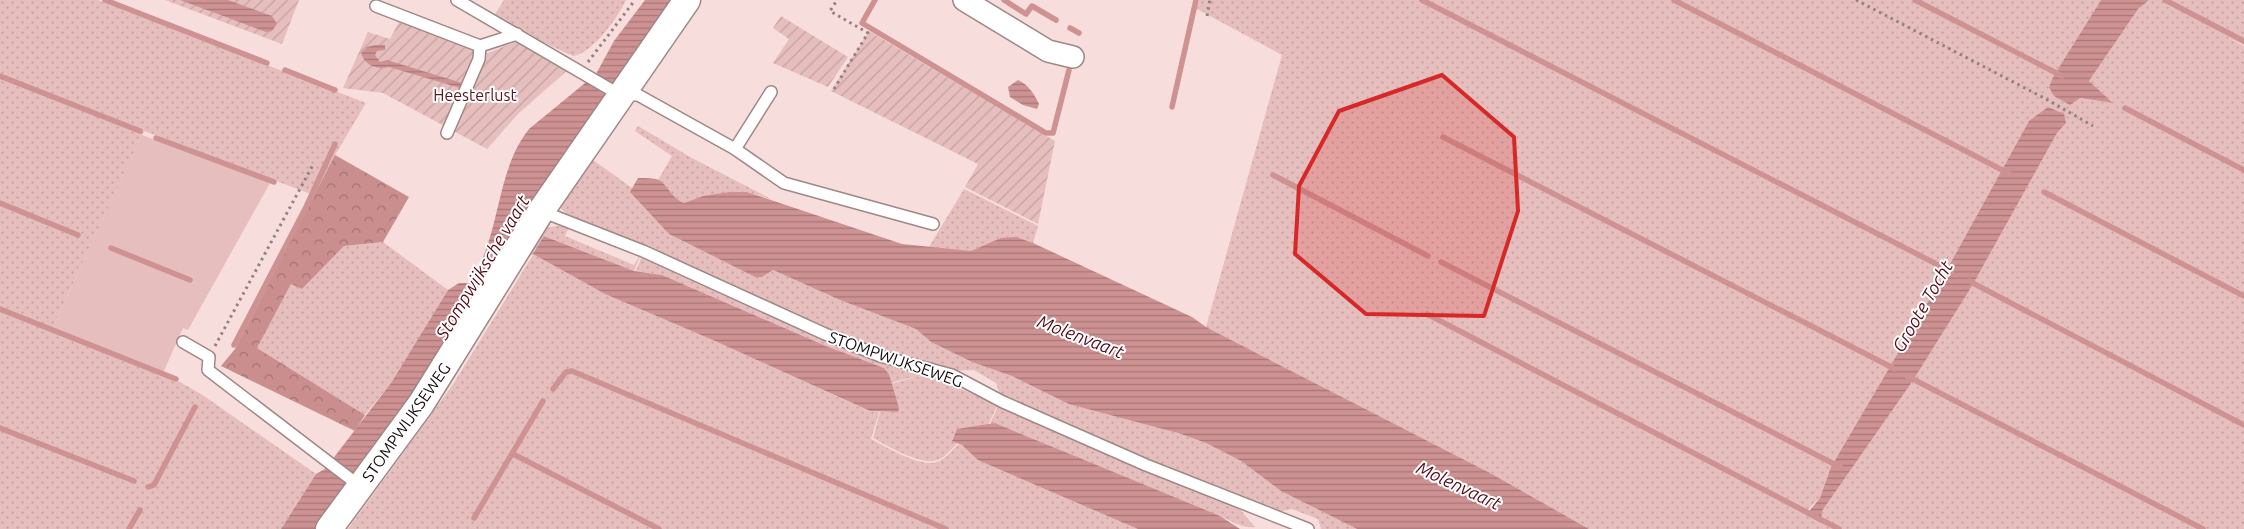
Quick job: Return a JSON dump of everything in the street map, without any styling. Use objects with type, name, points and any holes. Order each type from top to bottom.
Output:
[{"type":"street","name":"STOMPWIJKSEWEG","points":[[329,529],[358,485],[421,404],[617,93],[687,0]]},
{"type":"street","points":[[964,0],[1048,52],[1072,57]]},
{"type":"lane","points":[[457,0],[586,73],[617,93],[638,95],[735,149],[784,183],[933,224]]},
{"type":"lane","points":[[376,6],[480,46],[517,34]]},
{"type":"lane","points":[[447,133],[479,58],[480,46]]},
{"type":"lane","points":[[735,149],[771,92]]},
{"type":"lane","name":"STOMPWIJKSEWEG","points":[[541,211],[643,252],[825,334],[880,356],[952,375],[1003,402],[1146,465],[1308,529]]},
{"type":"lane","points":[[183,342],[209,357],[208,370],[358,485]]},
{"type":"path","points":[[586,73],[596,49],[635,0]]},
{"type":"path","points":[[834,89],[868,32],[830,11],[837,0]]},
{"type":"path","points":[[1207,16],[1210,0]]},
{"type":"path","points":[[1856,0],[2093,126]]},
{"type":"path","points":[[209,357],[314,163]]},
{"type":"highlighted area","points":[[1442,75],[1514,137],[1518,211],[1484,316],[1366,314],[1295,254],[1299,186],[1339,111]]},
{"type":"green space","points":[[0,0],[98,0],[366,103],[335,155],[316,196],[144,131],[52,329],[0,308]]},
{"type":"green space","points":[[165,0],[299,0],[282,44]]},
{"type":"green space","points":[[504,0],[626,0],[604,33],[589,48],[573,56],[504,24],[494,16]]},
{"type":"green space","points":[[1199,0],[2101,0],[2053,77],[2049,87],[2080,98],[2113,103],[2089,81],[2138,8],[2149,0],[2244,0],[2244,45],[2224,36],[2244,46],[2244,529],[1589,529],[1492,474],[1206,327],[1282,55],[1197,9]],"holes":[[[2029,121],[2066,123],[2057,133],[1972,286],[1912,382],[1822,511],[1821,522],[1806,515],[1810,507],[1820,498],[1831,467],[1945,273]]]},
{"type":"green space","points":[[781,16],[848,57],[828,87],[773,63],[789,39],[773,28]]},
{"type":"green space","name":"Heesterlust","points":[[400,20],[488,53],[520,40],[570,68],[518,114],[487,149],[383,93],[343,88],[368,32],[390,39]]},
{"type":"green space","points":[[869,31],[1055,141],[1038,224],[965,187],[978,164],[831,91]]},
{"type":"green space","points":[[638,126],[690,157],[771,199],[747,192],[703,196],[684,203],[670,195],[664,184],[658,180],[672,156],[635,131]]},
{"type":"green space","points":[[142,135],[270,183],[188,330],[183,328],[163,373],[52,329]]},
{"type":"green space","points":[[335,155],[409,197],[383,242],[344,246],[302,289],[291,284],[257,348],[365,415],[355,431],[221,366],[235,349]]},
{"type":"green space","points":[[589,157],[632,188],[669,234],[755,277],[762,277],[773,270],[840,300],[916,329],[931,342],[972,362],[1206,443],[1241,461],[1281,491],[1357,529],[1321,529],[1318,519],[1292,509],[1275,513],[1141,460],[1008,400],[1000,394],[996,383],[974,370],[950,371],[889,355],[825,330],[569,216],[557,205]]},
{"type":"green space","points":[[964,189],[1038,226],[1033,243],[1007,238],[968,252],[929,247]]},
{"type":"green space","points":[[570,225],[565,236],[634,265],[641,254],[634,271],[545,236],[533,254],[605,294],[715,341],[869,411],[879,412],[871,439],[886,447],[906,457],[934,463],[944,458],[959,444],[1138,529],[348,529],[452,386],[533,255],[524,255],[540,229]]},
{"type":"green space","points":[[383,242],[448,290],[391,383],[365,415],[257,348],[291,284],[302,289],[344,246]]},
{"type":"green space","points":[[642,256],[941,378],[916,377],[891,383],[889,374],[884,368],[826,346],[662,275],[636,271]]},
{"type":"green space","points":[[0,309],[178,381],[201,394],[316,474],[281,529],[0,529]]},
{"type":"green space","points":[[929,376],[998,404],[988,425],[957,429],[952,440],[958,443],[942,458],[924,461],[896,451],[873,438],[880,412],[897,412],[899,408],[891,384],[915,377]]},
{"type":"green space","points":[[999,404],[1237,506],[1255,527],[1239,525],[995,423],[990,424]]},
{"type":"water","points":[[180,0],[228,0],[272,16],[277,24],[272,31],[266,32]]},
{"type":"water","name":"Stompwijksche vaart","points":[[645,0],[677,0],[419,393],[320,529],[281,529],[316,474],[325,469],[391,383],[448,290],[459,283],[469,283],[480,265],[487,246],[510,165],[518,146],[529,129],[596,74],[614,41]]},
{"type":"water","points":[[2101,0],[2149,0],[2138,9],[2089,81],[2113,103],[2080,98],[2070,105],[2054,96],[2049,87],[2053,77]]},
{"type":"water","points":[[385,45],[385,50],[377,51],[375,55],[380,62],[387,60],[462,83],[460,88],[389,67],[372,66],[361,53],[367,47]]},
{"type":"water","points":[[1018,80],[1025,84],[1033,93],[1039,104],[1037,109],[1023,105],[1010,97],[1008,87]]},
{"type":"water","points":[[2048,107],[2064,114],[2066,123],[2057,133],[1972,286],[1912,382],[1822,511],[1821,523],[1806,515],[1820,498],[1831,467],[1945,273],[2029,121]]},
{"type":"water","name":"Molenvaart","points":[[638,178],[659,180],[675,197],[684,203],[703,196],[730,192],[747,192],[902,244],[971,251],[1001,238],[1016,237],[1033,243],[1192,317],[1206,327],[1492,474],[1589,529],[1357,529],[1281,491],[1241,461],[1206,443],[1178,433],[1069,404],[1012,376],[972,362],[931,342],[916,329],[840,300],[773,270],[762,277],[755,277],[669,234],[630,192]]},
{"type":"water","points":[[544,236],[634,271],[662,275],[826,346],[884,368],[889,374],[899,408],[898,412],[870,411],[605,294],[533,254]]},
{"type":"water","points":[[995,423],[1220,516],[1240,529],[1138,529],[978,460],[962,445],[952,441],[957,429]]},
{"type":"waterway","points":[[105,0],[267,63]]},
{"type":"waterway","points":[[875,0],[862,23],[1046,133],[1053,133],[1069,70]]},
{"type":"waterway","points":[[1004,0],[1026,14],[1032,6],[1056,20]]},
{"type":"waterway","points":[[1172,107],[1196,0]]},
{"type":"waterway","name":"Groote Tocht","points":[[1422,0],[1952,272]]},
{"type":"waterway","points":[[1674,0],[2010,174]]},
{"type":"waterway","points":[[1915,0],[2062,76]]},
{"type":"waterway","points":[[2165,0],[2244,41]]},
{"type":"waterway","points":[[1070,28],[1079,33]]},
{"type":"waterway","points":[[285,70],[335,90]]},
{"type":"waterway","points":[[0,76],[140,131]]},
{"type":"waterway","points":[[2125,108],[2244,170]]},
{"type":"waterway","points":[[1443,137],[1895,369]]},
{"type":"waterway","points":[[156,138],[274,182]]},
{"type":"waterway","points":[[234,345],[306,207],[335,144]]},
{"type":"waterway","points":[[1273,175],[1428,256]]},
{"type":"waterway","points":[[2044,192],[2244,296]]},
{"type":"waterway","points":[[0,203],[78,235]]},
{"type":"waterway","points":[[111,248],[190,280]]},
{"type":"waterway","points":[[1441,262],[1840,467]]},
{"type":"waterway","points":[[1969,281],[2244,425]]},
{"type":"waterway","points":[[0,309],[176,379]]},
{"type":"waterway","points":[[1427,314],[1839,529]]},
{"type":"waterway","points":[[553,389],[566,372],[572,371],[946,529]]},
{"type":"waterway","points":[[1907,376],[2203,529]]},
{"type":"waterway","points":[[474,518],[543,401]]},
{"type":"waterway","points":[[148,487],[154,485],[195,407]]},
{"type":"waterway","points":[[0,428],[134,481]]},
{"type":"waterway","points":[[513,454],[659,529]]},
{"type":"waterway","points":[[129,529],[140,510]]}]
